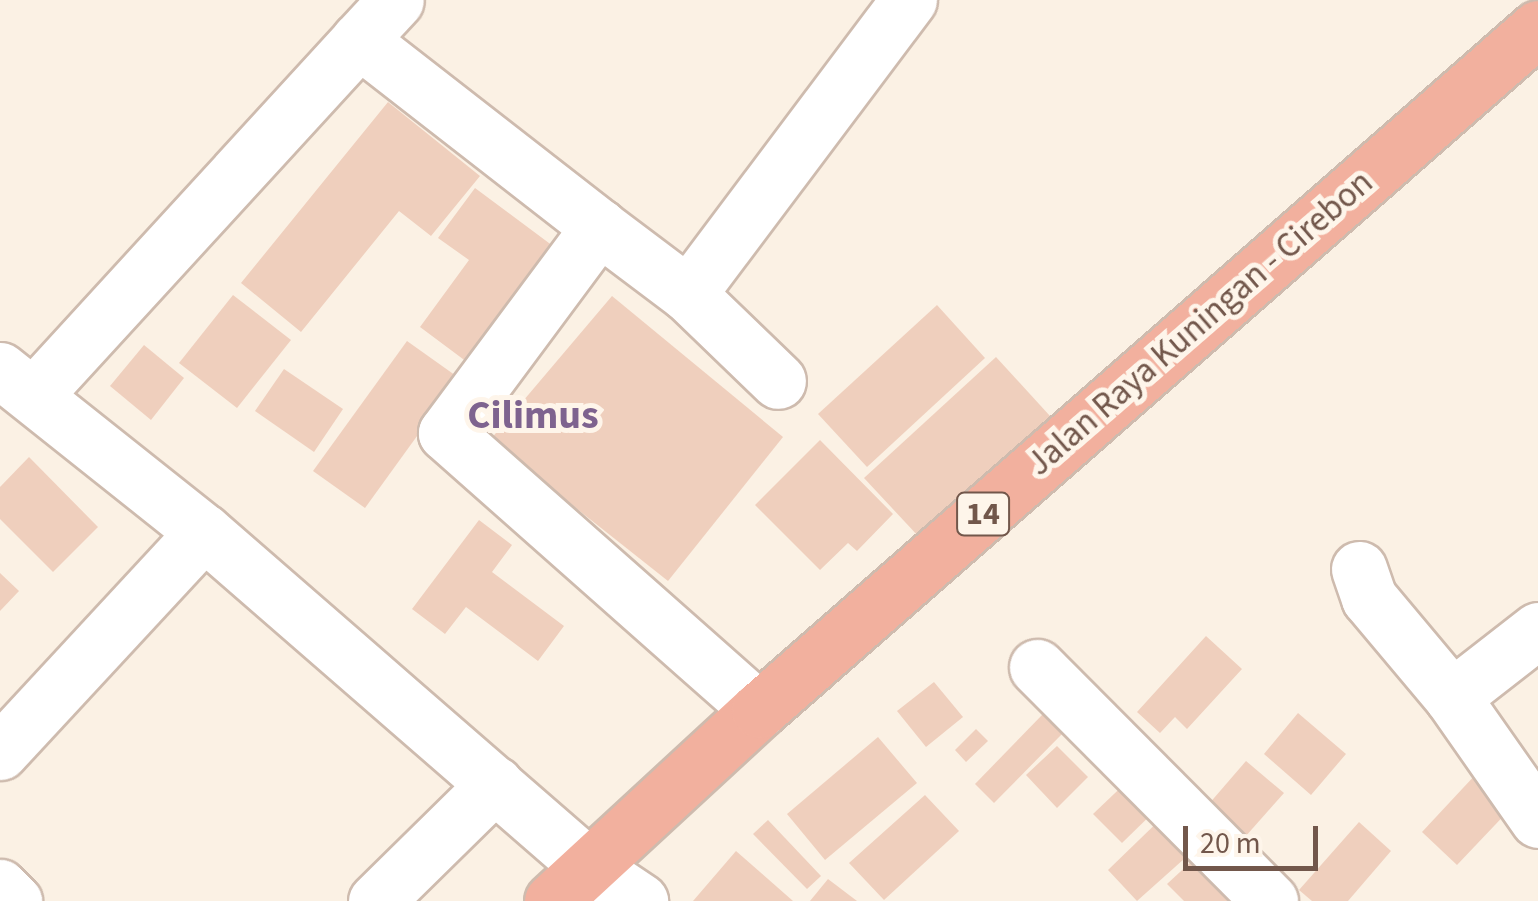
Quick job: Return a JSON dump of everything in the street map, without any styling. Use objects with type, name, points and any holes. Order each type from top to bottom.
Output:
[{"type":"highway","name":"Jalan Raya Kuningan - Cirebon","points":[[570,884],[759,710],[1538,28]]},
{"type":"street","points":[[688,294],[909,0]]},
{"type":"street","points":[[640,901],[570,884],[496,784],[204,532],[17,382],[372,15],[599,227],[688,294],[778,381]]},
{"type":"street","points":[[599,227],[446,433],[759,710]]},
{"type":"street","points":[[0,752],[204,532]]},
{"type":"street","points":[[1359,568],[1368,598],[1452,696],[1538,820]]},
{"type":"street","points":[[1452,696],[1538,630]]},
{"type":"street","points":[[1037,667],[1270,901]]},
{"type":"street","points":[[376,901],[496,784]]},
{"type":"street","points":[[0,887],[14,901]]},
{"type":"building","points":[[388,102],[480,176],[431,236],[399,211],[301,332],[241,283]]},
{"type":"building","points":[[475,188],[561,252],[475,368],[420,327],[469,260],[438,238]]},
{"type":"building","points":[[233,295],[291,340],[237,408],[179,363]]},
{"type":"building","points":[[612,296],[783,437],[668,581],[490,440]]},
{"type":"building","points":[[937,305],[985,358],[867,467],[818,414]]},
{"type":"building","points":[[407,341],[459,378],[365,508],[313,471]]},
{"type":"building","points":[[144,345],[184,378],[151,420],[110,386]]},
{"type":"building","points":[[996,357],[1050,416],[919,537],[864,478]]},
{"type":"building","points":[[284,369],[343,409],[314,452],[255,411]]},
{"type":"building","points":[[820,440],[893,514],[857,551],[848,543],[820,570],[755,505]]},
{"type":"building","points":[[29,457],[98,527],[53,572],[0,519],[0,487]]},
{"type":"building","points":[[479,520],[512,545],[492,572],[564,626],[538,661],[466,607],[445,634],[412,609]]},
{"type":"building","points":[[0,573],[19,591],[0,611]]},
{"type":"building","points":[[1206,636],[1242,669],[1187,729],[1175,717],[1160,733],[1137,712]]},
{"type":"building","points":[[934,682],[963,717],[926,747],[897,711]]},
{"type":"building","points":[[1298,713],[1346,754],[1311,795],[1264,754]]},
{"type":"building","points":[[1043,714],[1063,733],[994,803],[975,784]]},
{"type":"building","points":[[976,729],[988,741],[966,762],[955,750]]},
{"type":"building","points":[[878,737],[917,783],[825,860],[787,814]]},
{"type":"building","points":[[1057,746],[1088,777],[1057,808],[1026,775]]},
{"type":"building","points":[[1246,761],[1284,793],[1245,837],[1208,805]]},
{"type":"building","points":[[1477,773],[1513,806],[1457,865],[1422,832]]},
{"type":"building","points":[[1135,774],[1163,803],[1122,843],[1093,814]]},
{"type":"building","points":[[925,795],[959,831],[884,900],[849,863]]},
{"type":"building","points":[[1171,809],[1203,842],[1137,901],[1108,870]]},
{"type":"building","points":[[768,820],[821,876],[807,889],[753,834]]},
{"type":"building","points":[[1359,822],[1391,851],[1348,901],[1312,901],[1299,890]]},
{"type":"building","points":[[1207,847],[1243,887],[1227,901],[1184,901],[1167,884]]},
{"type":"building","points":[[736,851],[793,901],[693,901]]},
{"type":"building","points":[[828,879],[857,901],[810,901]]},
{"type":"district","name":"Cilimus","points":[[533,416]]}]
